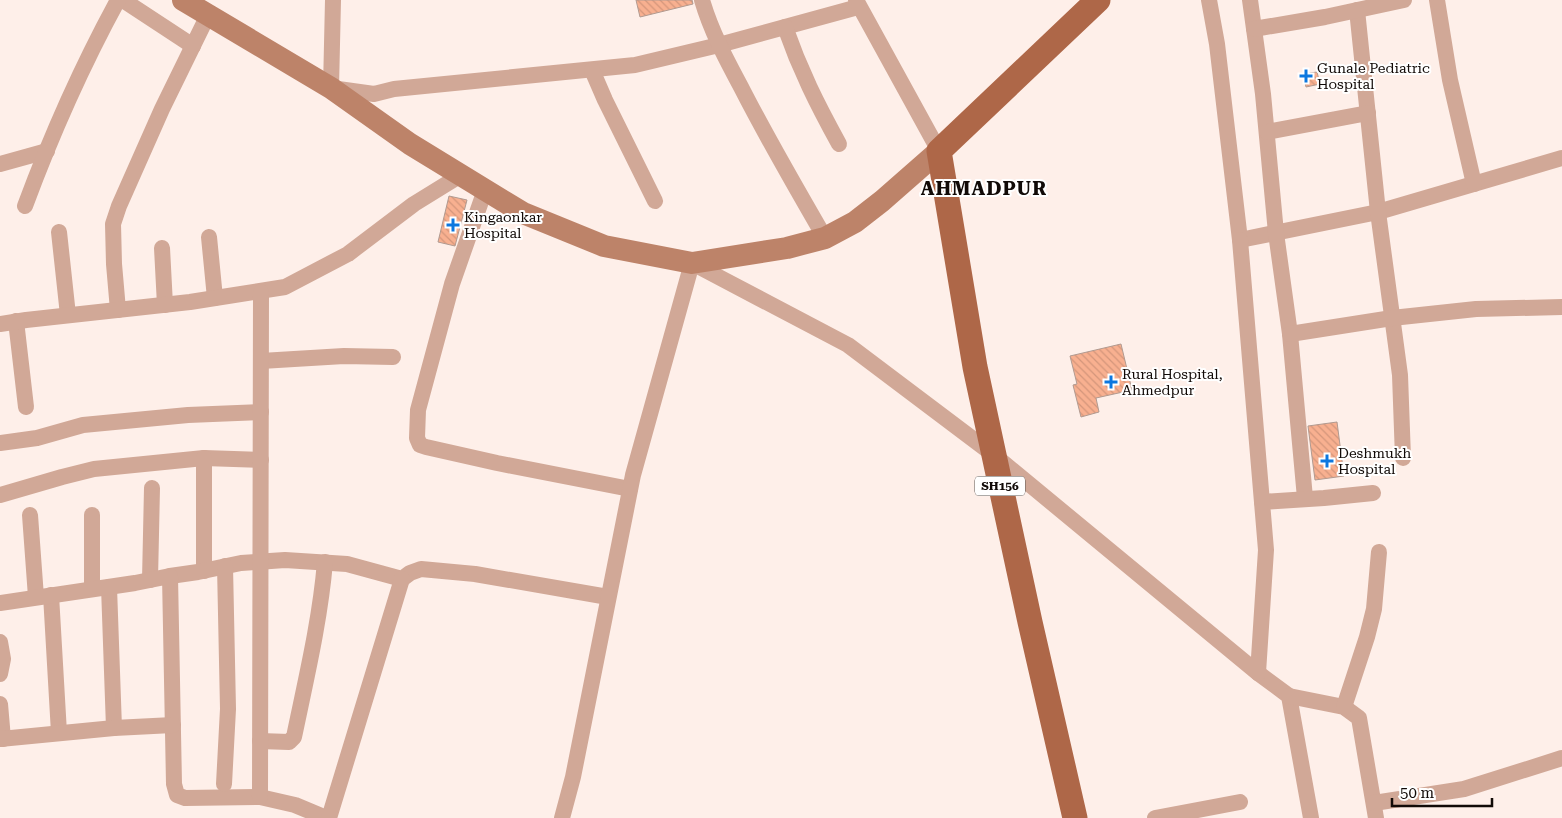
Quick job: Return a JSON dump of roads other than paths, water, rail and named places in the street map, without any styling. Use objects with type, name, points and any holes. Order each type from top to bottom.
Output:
[{"type":"main road","points":[[193,5],[330,88],[410,144],[523,213],[604,246],[692,263],[787,248],[825,238],[855,222],[939,151],[1098,0]]},
{"type":"main road","name":"SH156","points":[[939,151],[975,367],[1074,818]]},
{"type":"street","points":[[25,206],[47,151],[103,26],[118,0]]},
{"type":"street","points":[[123,0],[192,46]]},
{"type":"street","points":[[333,0],[330,88],[374,94],[394,89],[635,65],[785,27],[857,3],[939,151]]},
{"type":"street","points":[[702,0],[719,45],[766,137],[825,238]]},
{"type":"street","points":[[1209,0],[1217,44],[1240,240],[1266,550],[1258,674]]},
{"type":"street","points":[[1250,0],[1267,132],[1276,233],[1290,334],[1305,498]]},
{"type":"street","points":[[1254,29],[1404,0]]},
{"type":"street","points":[[1437,0],[1450,80],[1474,184]]},
{"type":"street","points":[[118,310],[113,224],[162,108],[192,46],[193,5]]},
{"type":"street","points":[[1357,10],[1378,212],[1400,376],[1403,458]]},
{"type":"street","points":[[785,27],[798,65],[809,89],[839,144]]},
{"type":"street","points":[[592,70],[654,201]]},
{"type":"street","points":[[1267,132],[1368,113]]},
{"type":"street","points":[[0,164],[47,151]]},
{"type":"street","points":[[1240,240],[1378,212],[1562,158]]},
{"type":"street","points":[[26,408],[8,323],[165,305],[262,292],[285,287],[348,254],[414,204],[462,175]]},
{"type":"street","points":[[485,190],[452,284],[418,410],[417,438],[420,445],[497,463],[630,489]]},
{"type":"street","points":[[59,232],[68,315]]},
{"type":"street","points":[[209,237],[215,298]]},
{"type":"street","points":[[162,248],[165,305]]},
{"type":"street","points":[[562,818],[573,776],[630,489],[692,263],[848,345],[994,456],[1258,674],[1289,696],[1344,707],[1359,718],[1375,810],[1464,789],[1562,758]]},
{"type":"street","points":[[260,797],[262,292]]},
{"type":"street","points":[[1290,334],[1392,318],[1476,309],[1562,307]]},
{"type":"street","points":[[261,361],[344,356],[393,357]]},
{"type":"street","points":[[0,443],[37,438],[83,425],[188,415],[261,412]]},
{"type":"street","points":[[0,495],[94,469],[204,458],[261,460]]},
{"type":"street","points":[[204,458],[204,571]]},
{"type":"street","points":[[150,580],[152,488]]},
{"type":"street","points":[[1262,502],[1374,493]]},
{"type":"street","points":[[30,515],[44,596],[59,733]]},
{"type":"street","points":[[92,515],[114,728]]},
{"type":"street","points":[[1344,707],[1367,637],[1374,609],[1379,552]]},
{"type":"street","points":[[0,603],[150,580],[225,566],[285,560],[347,564],[402,578]]},
{"type":"street","points":[[260,741],[289,742],[294,736],[322,593],[325,562]]},
{"type":"street","points":[[224,784],[228,746],[225,566]]},
{"type":"street","points":[[170,576],[174,784],[176,795],[185,798],[260,797],[294,804],[328,818],[402,578],[421,569],[475,574],[608,597]]},
{"type":"street","points":[[0,642],[3,660],[0,674]]},
{"type":"street","points":[[1289,696],[1311,818]]},
{"type":"street","points":[[0,704],[1,739],[114,728],[173,726]]},
{"type":"street","points":[[1155,818],[1240,802]]},
{"type":"place","name":"Gunale Pediatric Hospital","points":[[1306,76]]},
{"type":"place","name":"Kingaonkar Hospital","points":[[453,225]]},
{"type":"place","name":"Rural Hospital, Ahmedpur","points":[[1111,382]]},
{"type":"place","name":"Deshmukh Hospital","points":[[1327,461]]},
{"type":"district","name":"AHMADPUR","points":[[984,188]]}]
